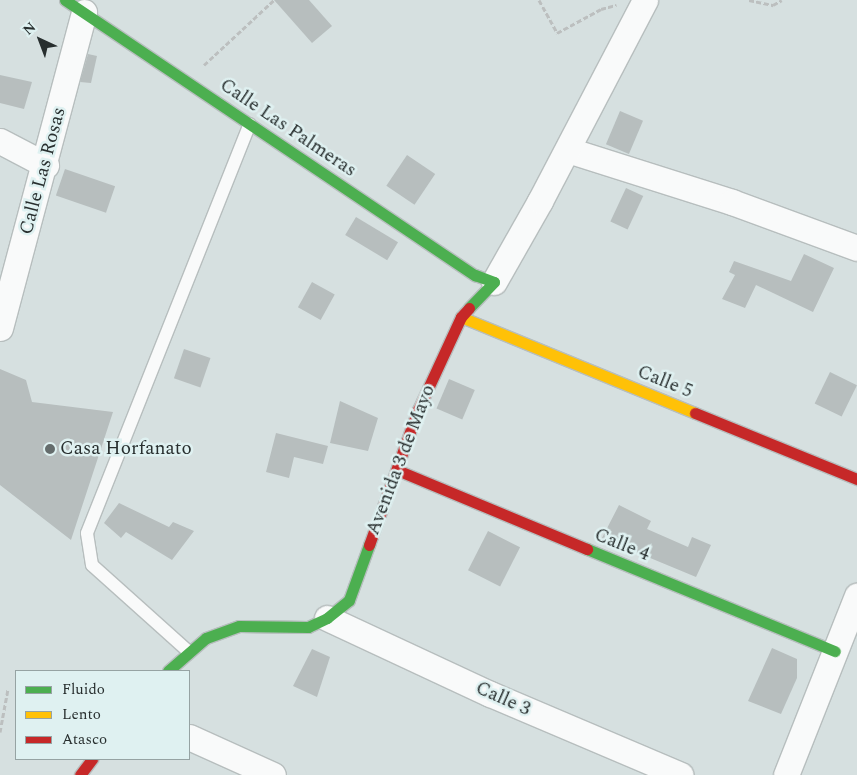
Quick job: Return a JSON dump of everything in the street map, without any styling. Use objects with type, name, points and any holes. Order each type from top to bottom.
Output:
[{"type":"street","name":"Avenida 3 de Mayo","points":[[169,670],[206,638],[240,626],[308,627],[328,618],[349,600],[418,410],[461,317],[494,282],[568,150],[646,0]]},
{"type":"street","name":"Calle Las Palmeras","points":[[75,6],[475,275],[494,282]]},
{"type":"street","name":"Calle Las Rosas","points":[[0,328],[46,165],[75,6]]},
{"type":"street","points":[[0,141],[46,165]]},
{"type":"street","points":[[568,150],[732,202],[857,248]]},
{"type":"street","name":"Calle 5","points":[[461,317],[857,479]]},
{"type":"street","name":"Calle 4","points":[[397,470],[835,651]]},
{"type":"street","points":[[786,775],[857,596]]},
{"type":"street","name":"Calle 3","points":[[328,618],[490,694],[681,775]]},
{"type":"street","points":[[190,737],[273,775]]},
{"type":"street","points":[[80,775],[91,760]]},
{"type":"lane","points":[[189,652],[92,565],[86,533],[250,124]]},
{"type":"path","points":[[187,81],[274,0]]},
{"type":"path","points":[[539,0],[557,33],[600,9],[620,4]]},
{"type":"path","points":[[749,0],[774,5],[782,0]]},
{"type":"path","points":[[0,732],[8,689]]},
{"type":"building","points":[[274,0],[309,0],[332,26],[312,43]]},
{"type":"building","points":[[88,54],[97,56],[91,83],[80,82]]},
{"type":"building","points":[[0,75],[32,82],[24,109],[0,103]]},
{"type":"building","points":[[620,111],[643,121],[629,154],[606,144]]},
{"type":"building","points":[[407,155],[435,174],[414,205],[386,186]]},
{"type":"building","points":[[65,169],[115,186],[106,213],[56,195]]},
{"type":"building","points":[[626,188],[643,196],[628,230],[610,222]]},
{"type":"building","points":[[356,217],[398,242],[387,260],[345,235]]},
{"type":"building","points":[[804,254],[834,268],[813,312],[756,285],[745,308],[722,299],[735,275],[729,272],[734,261],[791,281]]},
{"type":"building","points":[[312,282],[335,295],[321,320],[298,307]]},
{"type":"building","points":[[184,349],[210,358],[200,387],[174,378]]},
{"type":"building","name":"Casa Horfanato","points":[[0,369],[26,380],[32,402],[113,412],[71,540],[0,485]]},
{"type":"building","points":[[830,372],[857,385],[842,417],[815,403]]},
{"type":"building","points":[[449,379],[475,390],[462,419],[436,408]]},
{"type":"building","points":[[340,401],[378,418],[368,451],[330,443]]},
{"type":"building","points":[[276,433],[328,446],[323,464],[294,457],[289,478],[266,472]]},
{"type":"building","points":[[119,503],[169,527],[173,522],[194,531],[172,560],[126,532],[121,538],[104,523]]},
{"type":"building","points":[[619,505],[651,521],[647,529],[688,547],[692,537],[711,545],[696,577],[602,538]]},
{"type":"building","points":[[488,531],[520,547],[500,587],[468,570]]},
{"type":"building","points":[[772,648],[797,659],[797,678],[781,714],[748,701]]},
{"type":"building","points":[[312,649],[330,657],[317,697],[293,686]]},
{"type":"traffic: fast","points":[[65,0],[475,275],[494,282],[469,308]]},
{"type":"traffic: fast","points":[[169,670],[206,638],[239,626],[308,627],[327,618],[349,600],[369,545]]},
{"type":"traffic: fast","points":[[587,549],[835,651]]},
{"type":"traffic: slow","points":[[461,317],[695,413]]},
{"type":"traffic: jam","points":[[369,545],[418,410],[461,317],[469,308]]},
{"type":"traffic: jam","points":[[695,413],[857,479]]},
{"type":"traffic: jam","points":[[397,470],[587,549]]},
{"type":"traffic: jam","points":[[80,775],[91,760]]},
{"type":"place","name":"Casa Horfanato","points":[[50,449]]}]
